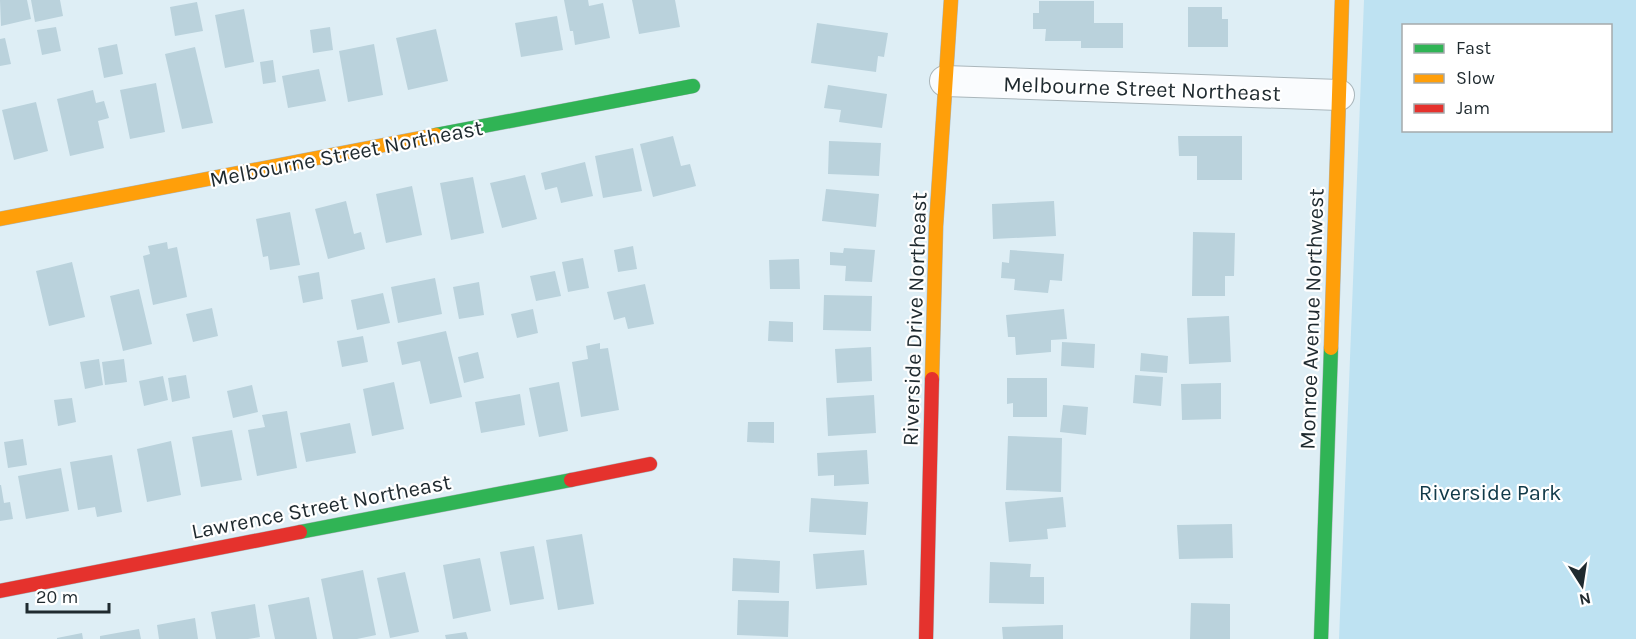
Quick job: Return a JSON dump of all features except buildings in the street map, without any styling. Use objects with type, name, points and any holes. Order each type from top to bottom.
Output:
[{"type":"street","name":"Riverside Drive Northeast","points":[[926,639],[936,226],[951,0]]},
{"type":"street","name":"Monroe Avenue Northwest","points":[[1321,639],[1342,0]]},
{"type":"street","name":"Melbourne Street Northeast","points":[[945,81],[1340,95]]},
{"type":"street","name":"Melbourne Street Northeast","points":[[0,219],[693,86]]},
{"type":"street","name":"Lawrence Street Northeast","points":[[0,591],[650,464]]},
{"type":"green space","name":"Riverside Park","points":[[1364,0],[1636,0],[1636,639],[1339,639]]},
{"type":"traffic: fast","points":[[436,135],[693,86]]},
{"type":"traffic: fast","points":[[1321,639],[1331,348]]},
{"type":"traffic: fast","points":[[300,532],[571,480]]},
{"type":"traffic: slow","points":[[932,379],[936,226],[951,0]]},
{"type":"traffic: slow","points":[[1331,348],[1342,0]]},
{"type":"traffic: slow","points":[[0,219],[436,135]]},
{"type":"traffic: jam","points":[[926,639],[932,379]]},
{"type":"traffic: jam","points":[[571,480],[650,464]]},
{"type":"traffic: jam","points":[[0,591],[300,532]]}]
